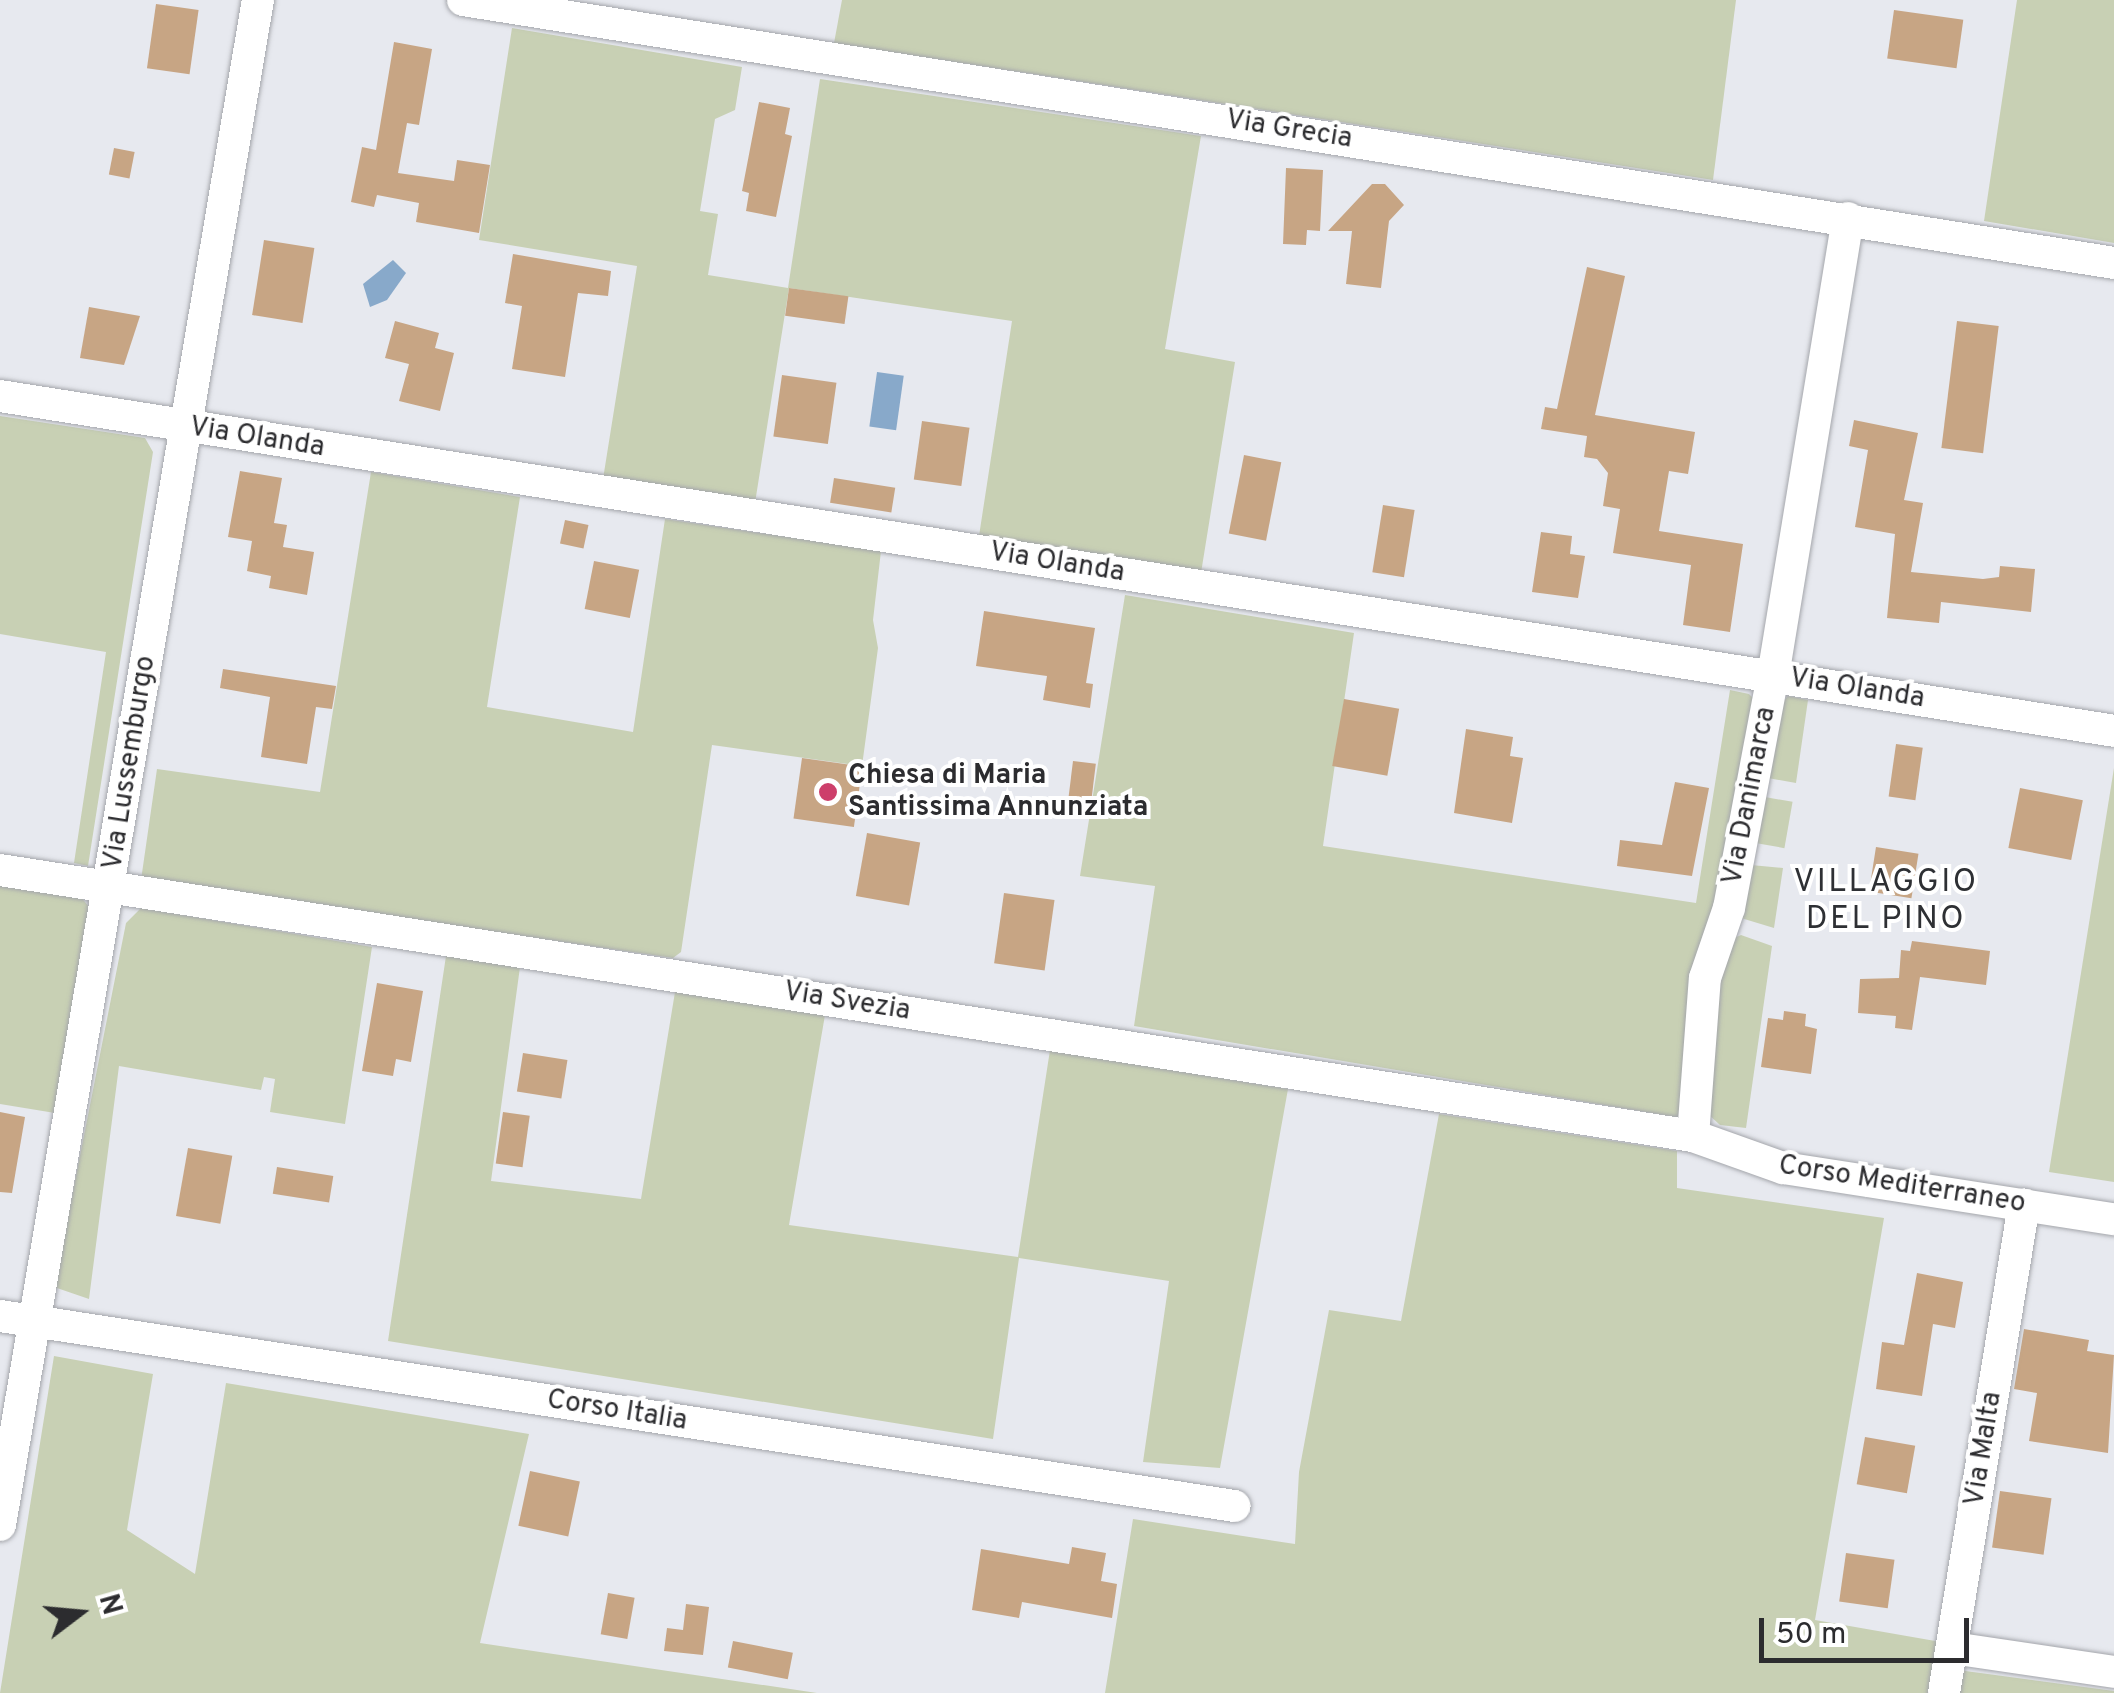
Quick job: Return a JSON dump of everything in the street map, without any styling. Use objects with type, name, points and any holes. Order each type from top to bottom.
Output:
[{"type":"street","name":"Via Lussemburgo","points":[[0,1525],[258,0]]},
{"type":"street","name":"Via Grecia","points":[[463,0],[2114,262]]},
{"type":"street","name":"Via Danimarca","points":[[1693,1136],[1705,978],[1728,908],[1773,676],[1848,218]]},
{"type":"street","name":"Via Olanda","points":[[0,396],[2114,731]]},
{"type":"street","name":"Via Svezia","points":[[0,870],[1693,1136]]},
{"type":"street","name":"Corso Mediterraneo","points":[[1693,1136],[1782,1168],[2114,1219]]},
{"type":"street","name":"Via Malta","points":[[1944,1693],[2024,1205]]},
{"type":"street","name":"Corso Italia","points":[[0,1316],[1234,1506]]},
{"type":"street","points":[[1952,1648],[2114,1672]]},
{"type":"green space","points":[[842,0],[1736,0],[1713,180],[834,43]]},
{"type":"green space","points":[[2017,0],[2114,0],[2114,243],[1984,221]]},
{"type":"green space","points":[[512,28],[742,67],[735,110],[715,119],[700,211],[718,214],[708,275],[788,288],[820,79],[1201,136],[1165,349],[1235,362],[1201,573],[979,536],[1012,321],[789,288],[755,503],[603,479],[637,266],[479,240]]},
{"type":"green space","points":[[0,416],[145,438],[153,452],[88,866],[74,863],[106,652],[0,634]]},
{"type":"green space","points":[[371,472],[520,497],[487,707],[633,732],[665,519],[881,551],[873,620],[878,648],[862,766],[712,745],[681,952],[673,958],[141,880],[157,769],[320,792]]},
{"type":"green space","points":[[1125,595],[1354,633],[1323,846],[1696,903],[1730,690],[1749,694],[1755,700],[1682,1118],[1134,1026],[1155,886],[1080,876]]},
{"type":"green space","points":[[1788,696],[1808,700],[1796,783],[1768,778],[1781,704]]},
{"type":"green space","points":[[2114,768],[2114,1182],[2049,1172]]},
{"type":"green space","points":[[1765,797],[1793,802],[1784,848],[1757,843]]},
{"type":"green space","points":[[1751,865],[1783,868],[1774,928],[1741,918]]},
{"type":"green space","points":[[0,879],[75,890],[90,908],[55,1113],[0,1104]]},
{"type":"green space","points":[[141,908],[372,947],[345,1124],[270,1112],[275,1079],[264,1077],[261,1090],[119,1066],[89,1299],[54,1287],[126,923]]},
{"type":"green space","points":[[1741,935],[1772,946],[1746,1128],[1720,1125],[1709,1115],[1706,1030],[1732,939]]},
{"type":"green space","points":[[446,956],[520,967],[491,1181],[641,1199],[675,992],[825,1015],[789,1225],[1018,1257],[1050,1050],[1288,1089],[1220,1468],[1143,1462],[1169,1281],[1019,1258],[993,1439],[388,1341]]},
{"type":"green space","points":[[1439,1114],[1677,1151],[1677,1188],[1884,1218],[1815,1620],[1941,1642],[1931,1693],[1105,1693],[1133,1519],[1295,1544],[1299,1472],[1329,1310],[1401,1321]]},
{"type":"green space","points":[[54,1356],[153,1374],[127,1530],[195,1574],[226,1383],[529,1434],[480,1643],[817,1693],[0,1693]]},
{"type":"green space","points":[[1958,1670],[2114,1691],[2114,1693],[1954,1693]]},
{"type":"water","points":[[393,260],[406,273],[387,300],[370,307],[363,284]]},
{"type":"water","points":[[877,372],[904,376],[896,430],[869,426]]},
{"type":"building","points":[[156,4],[199,10],[190,74],[147,68]]},
{"type":"building","points":[[1894,10],[1963,20],[1956,68],[1887,59]]},
{"type":"building","points":[[394,42],[432,49],[419,125],[407,123],[398,173],[454,181],[457,160],[490,165],[479,233],[416,222],[419,203],[377,195],[374,207],[351,202],[362,147],[376,150]]},
{"type":"building","points":[[759,102],[790,108],[785,134],[792,136],[776,217],[746,211],[749,193],[742,191]]},
{"type":"building","points":[[114,148],[135,152],[129,179],[109,175]]},
{"type":"building","points":[[1286,168],[1323,170],[1320,231],[1307,230],[1306,245],[1283,244]]},
{"type":"building","points":[[1372,184],[1385,184],[1404,205],[1389,221],[1381,288],[1346,284],[1352,231],[1328,231]]},
{"type":"building","points":[[264,240],[314,248],[302,323],[252,315]]},
{"type":"building","points":[[513,254],[611,271],[608,296],[578,293],[565,377],[512,369],[522,306],[505,303]]},
{"type":"building","points":[[1587,267],[1625,276],[1595,415],[1695,432],[1688,474],[1669,471],[1659,531],[1743,544],[1730,632],[1683,625],[1691,565],[1613,553],[1620,509],[1603,506],[1608,473],[1597,459],[1584,457],[1587,436],[1541,429],[1545,407],[1557,409]]},
{"type":"building","points":[[789,288],[848,296],[845,324],[785,316]]},
{"type":"building","points":[[89,307],[140,316],[124,365],[80,358]]},
{"type":"building","points":[[395,321],[439,333],[435,348],[454,353],[440,411],[399,401],[409,364],[385,358]]},
{"type":"building","points":[[1957,321],[1999,326],[1983,453],[1941,448]]},
{"type":"building","points":[[782,375],[836,383],[828,444],[773,436]]},
{"type":"building","points":[[1854,420],[1918,433],[1904,500],[1923,503],[1911,572],[1983,579],[1999,577],[2000,566],[2035,569],[2031,612],[1941,602],[1939,623],[1887,618],[1895,534],[1855,527],[1868,450],[1849,446]]},
{"type":"building","points":[[922,421],[970,428],[961,486],[914,479]]},
{"type":"building","points":[[1244,455],[1281,462],[1266,541],[1229,534]]},
{"type":"building","points":[[240,471],[282,478],[274,523],[287,525],[283,547],[314,552],[307,595],[269,588],[271,576],[247,571],[252,541],[228,537]]},
{"type":"building","points":[[834,478],[895,488],[891,512],[830,503]]},
{"type":"building","points":[[1383,505],[1415,510],[1404,577],[1372,572]]},
{"type":"building","points":[[565,520],[588,525],[583,548],[560,543]]},
{"type":"building","points":[[1541,532],[1572,536],[1570,554],[1585,556],[1578,598],[1532,592]]},
{"type":"building","points":[[594,561],[639,570],[630,618],[585,609]]},
{"type":"building","points":[[984,611],[1095,628],[1086,683],[1093,684],[1090,708],[1043,700],[1047,676],[976,666]]},
{"type":"building","points":[[223,669],[336,686],[332,709],[316,707],[307,764],[261,757],[270,697],[220,688]]},
{"type":"building","points":[[1344,699],[1399,709],[1387,776],[1332,766]]},
{"type":"building","points":[[1466,729],[1513,737],[1510,756],[1523,758],[1512,823],[1454,813]]},
{"type":"building","points":[[1896,744],[1923,748],[1915,800],[1889,796]]},
{"type":"building","name":"Chiesa di Maria Santissima Annunziata","points":[[802,758],[862,766],[854,827],[794,818]]},
{"type":"building","points":[[1073,761],[1096,764],[1091,803],[1068,800]]},
{"type":"building","points":[[1675,782],[1709,788],[1692,876],[1617,866],[1620,840],[1662,845]]},
{"type":"building","points":[[2020,788],[2083,800],[2071,860],[2008,848]]},
{"type":"building","points":[[867,833],[920,842],[909,905],[856,896]]},
{"type":"building","points":[[1876,847],[1918,854],[1911,898],[1869,891]]},
{"type":"building","points":[[1004,893],[1055,900],[1045,970],[994,963]]},
{"type":"building","points":[[1912,941],[1990,951],[1986,985],[1920,977],[1912,1030],[1895,1028],[1896,1016],[1858,1013],[1860,979],[1899,978],[1901,950],[1910,951]]},
{"type":"building","points":[[377,983],[423,991],[411,1062],[396,1059],[393,1076],[362,1071]]},
{"type":"building","points":[[1784,1011],[1806,1014],[1805,1026],[1817,1029],[1811,1074],[1761,1067],[1768,1018],[1783,1020]]},
{"type":"building","points":[[523,1053],[567,1060],[561,1099],[517,1092]]},
{"type":"building","points":[[0,1112],[25,1117],[12,1193],[0,1192]]},
{"type":"building","points":[[503,1112],[530,1116],[523,1167],[496,1163]]},
{"type":"building","points":[[188,1148],[232,1156],[220,1224],[176,1216]]},
{"type":"building","points":[[277,1167],[333,1176],[329,1203],[273,1194]]},
{"type":"building","points":[[1917,1273],[1963,1282],[1955,1328],[1933,1324],[1922,1396],[1876,1389],[1882,1342],[1904,1345]]},
{"type":"building","points":[[2024,1329],[2089,1340],[2087,1351],[2114,1355],[2108,1453],[2029,1441],[2037,1393],[2014,1389]]},
{"type":"building","points":[[1865,1437],[1915,1446],[1907,1493],[1857,1484]]},
{"type":"building","points":[[530,1471],[580,1482],[568,1536],[518,1526]]},
{"type":"building","points":[[2000,1491],[2051,1498],[2044,1555],[1992,1547]]},
{"type":"building","points":[[1072,1547],[1106,1553],[1101,1581],[1117,1584],[1112,1618],[1022,1602],[1019,1618],[972,1610],[981,1549],[1069,1564]]},
{"type":"building","points":[[1846,1553],[1895,1560],[1888,1608],[1839,1602]]},
{"type":"building","points":[[608,1593],[635,1598],[627,1639],[601,1634]]},
{"type":"building","points":[[686,1604],[709,1607],[703,1655],[664,1651],[667,1628],[683,1630]]},
{"type":"building","points":[[733,1641],[793,1653],[788,1679],[728,1668]]},
{"type":"place","name":"Chiesa di Maria Santissima Annunziata","points":[[828,792]]},
{"type":"district","name":"VILLAGGIO DEL PINO","points":[[1886,902]]}]
